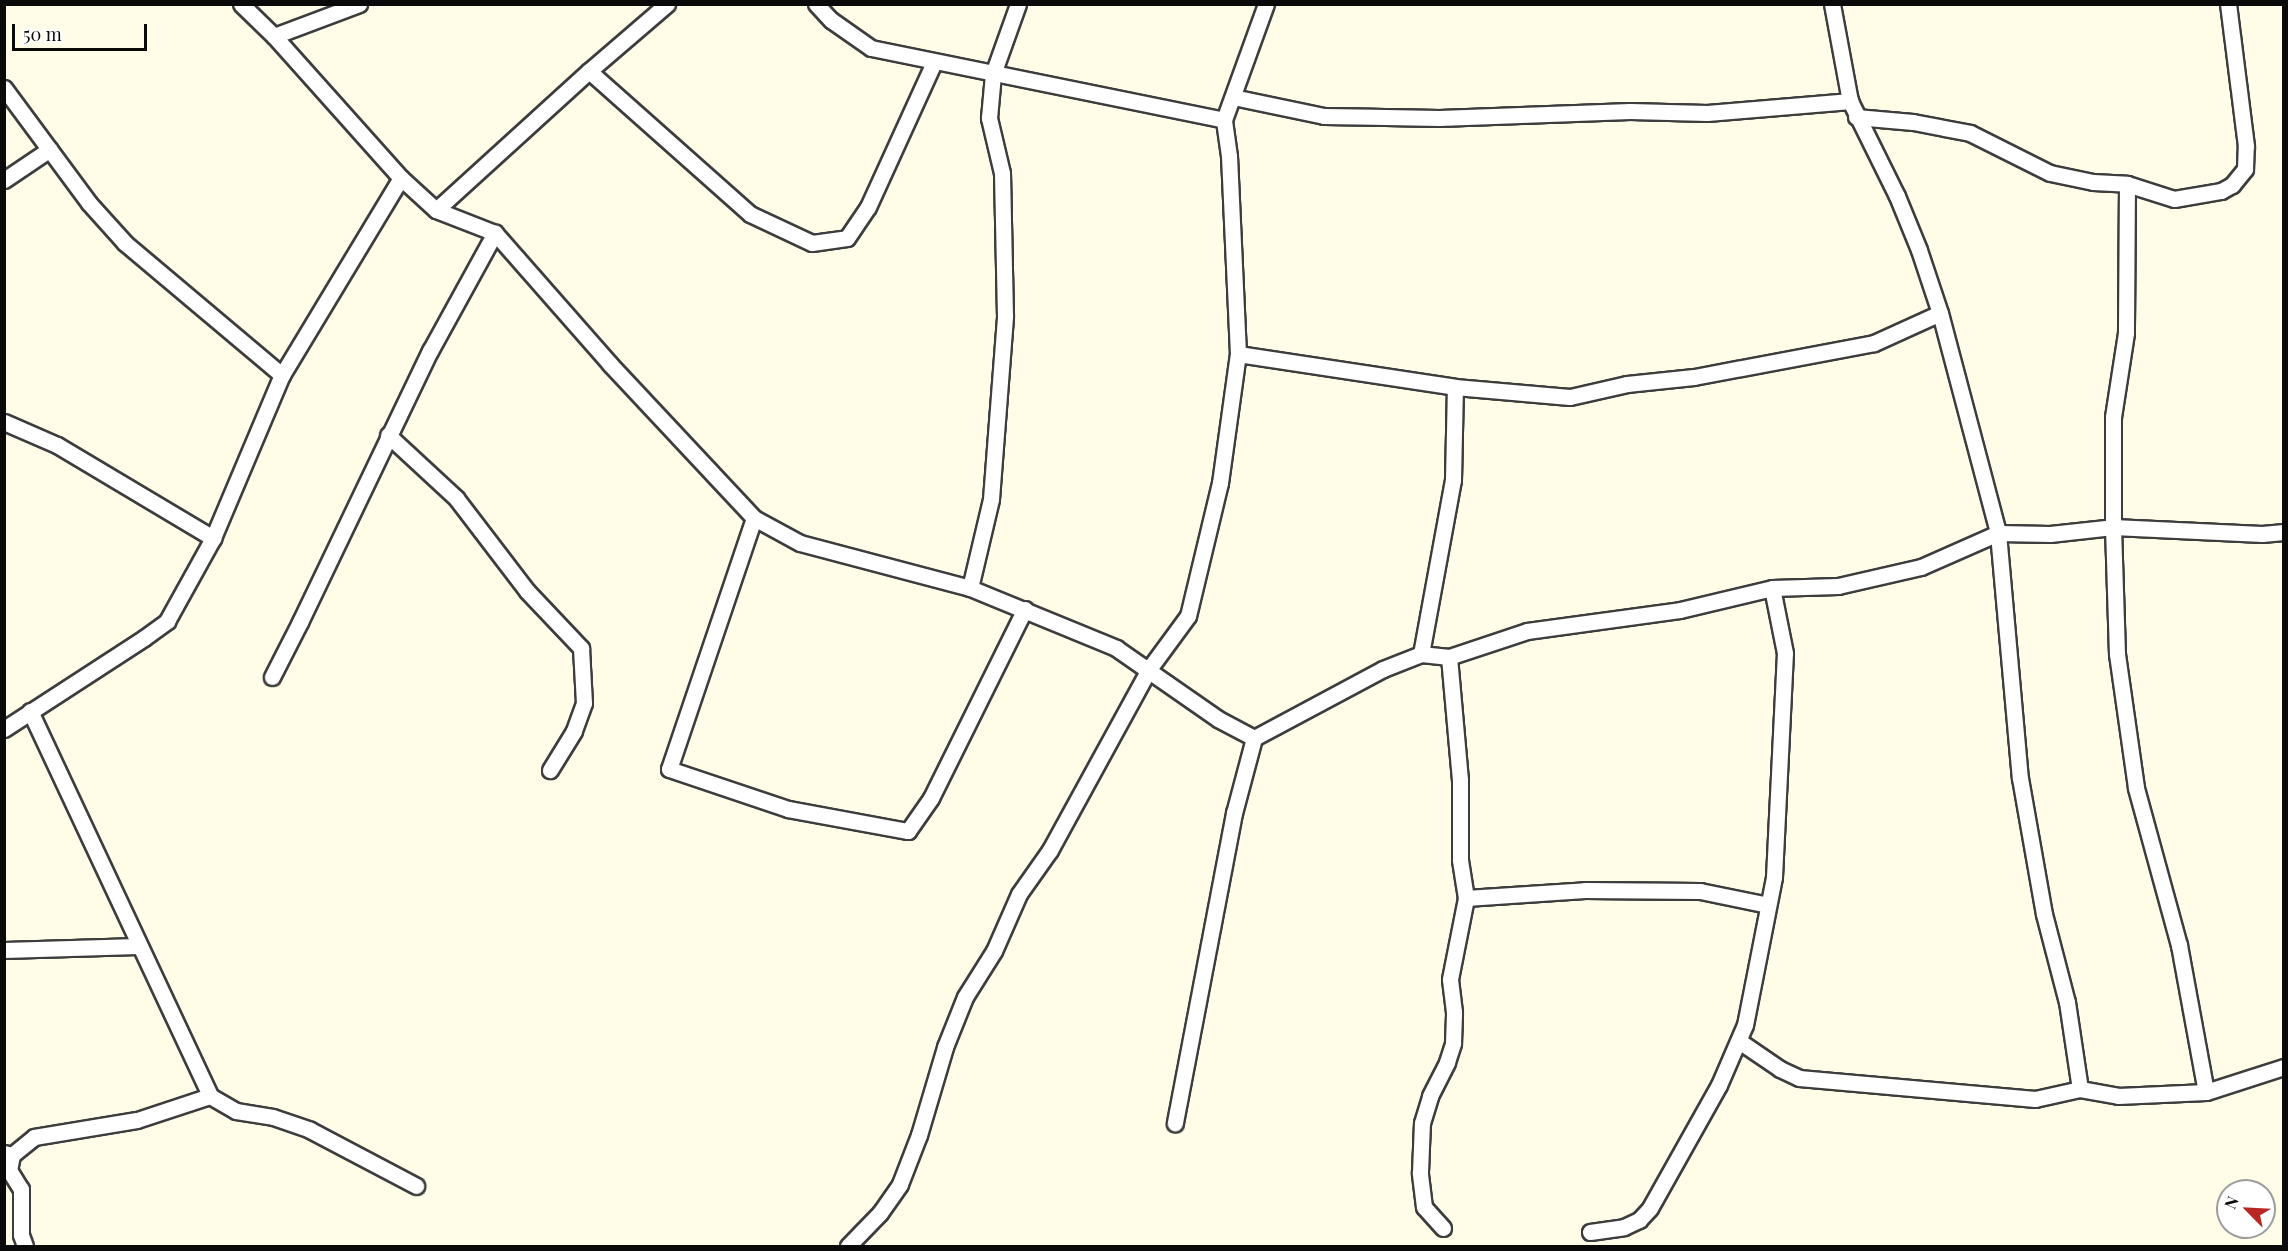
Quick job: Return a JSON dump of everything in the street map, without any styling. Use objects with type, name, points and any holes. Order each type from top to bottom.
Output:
[{"type":"street","points":[[241,4],[274,36],[401,178],[436,210],[495,233],[610,364],[754,518],[800,543],[970,588],[1116,648],[1218,719],[1254,738]]},
{"type":"street","points":[[274,36],[359,4]]},
{"type":"street","points":[[436,210],[589,71],[667,4]]},
{"type":"street","points":[[816,4],[831,20],[871,48],[1224,120]]},
{"type":"street","points":[[970,588],[991,499],[1005,316],[1002,173],[989,118],[993,74],[1018,4]]},
{"type":"street","points":[[848,1246],[880,1213],[900,1184],[919,1135],[945,1047],[965,997],[994,951],[1019,894],[1050,850],[1149,669],[1188,616],[1220,483],[1238,354],[1228,156],[1224,120],[1266,4]]},
{"type":"street","points":[[1832,4],[1850,101],[1897,196],[1919,250],[1940,313],[1998,533],[2020,778],[2044,914],[2067,1002],[2080,1089]]},
{"type":"street","points":[[1856,117],[1912,122],[1970,133],[2050,173],[2093,182],[2127,184],[2174,199],[2221,191],[2232,184],[2245,169],[2246,146],[2228,4]]},
{"type":"street","points":[[589,71],[750,214],[812,243],[847,238],[868,207],[934,62]]},
{"type":"street","points":[[4,88],[89,203],[125,243],[282,375]]},
{"type":"street","points":[[1233,98],[1324,116],[1439,118],[1630,111],[1707,113],[1850,101]]},
{"type":"street","points":[[4,180],[50,149]]},
{"type":"street","points":[[4,729],[144,638],[166,621],[213,538],[282,375],[401,178]]},
{"type":"street","points":[[2127,184],[2126,333],[2113,417],[2113,527],[2117,654],[2136,788],[2179,945],[2206,1092]]},
{"type":"street","points":[[272,676],[430,351],[495,233]]},
{"type":"street","points":[[1238,354],[1455,387],[1570,397],[1627,384],[1694,377],[1874,343],[1940,313]]},
{"type":"street","points":[[1421,654],[1453,480],[1455,387]]},
{"type":"street","points":[[4,422],[57,445],[213,538]]},
{"type":"street","points":[[388,435],[456,498],[527,591],[581,648],[584,703],[574,731],[550,770]]},
{"type":"street","points":[[754,518],[669,770],[788,809],[908,831],[931,798],[1025,609]]},
{"type":"street","points":[[1175,1123],[1234,813],[1254,738],[1383,669],[1421,654],[1449,657],[1527,631],[1680,610],[1772,588],[1838,586],[1911,569],[1998,533],[2050,534],[2113,527],[2230,533],[2283,532]]},
{"type":"street","points":[[1590,1232],[1624,1227],[1639,1220],[1650,1208],[1719,1085],[1739,1041],[1756,976],[1773,877],[1785,653],[1772,588]]},
{"type":"street","points":[[1443,1228],[1424,1207],[1420,1172],[1422,1123],[1453,1043],[1450,979],[1466,898],[1460,860],[1460,780],[1449,657]]},
{"type":"street","points":[[30,711],[210,1096],[236,1111],[273,1117],[310,1130],[416,1186]]},
{"type":"street","points":[[1466,898],[1585,890],[1700,891],[1768,905]]},
{"type":"street","points":[[4,950],[138,946]]},
{"type":"street","points":[[1739,1041],[1780,1069],[1799,1078],[2035,1099],[2080,1089],[2118,1096],[2206,1092],[2283,1067]]},
{"type":"street","points":[[25,1246],[21,1235],[21,1189],[9,1170],[8,1154],[34,1137],[137,1120],[210,1096]]}]
